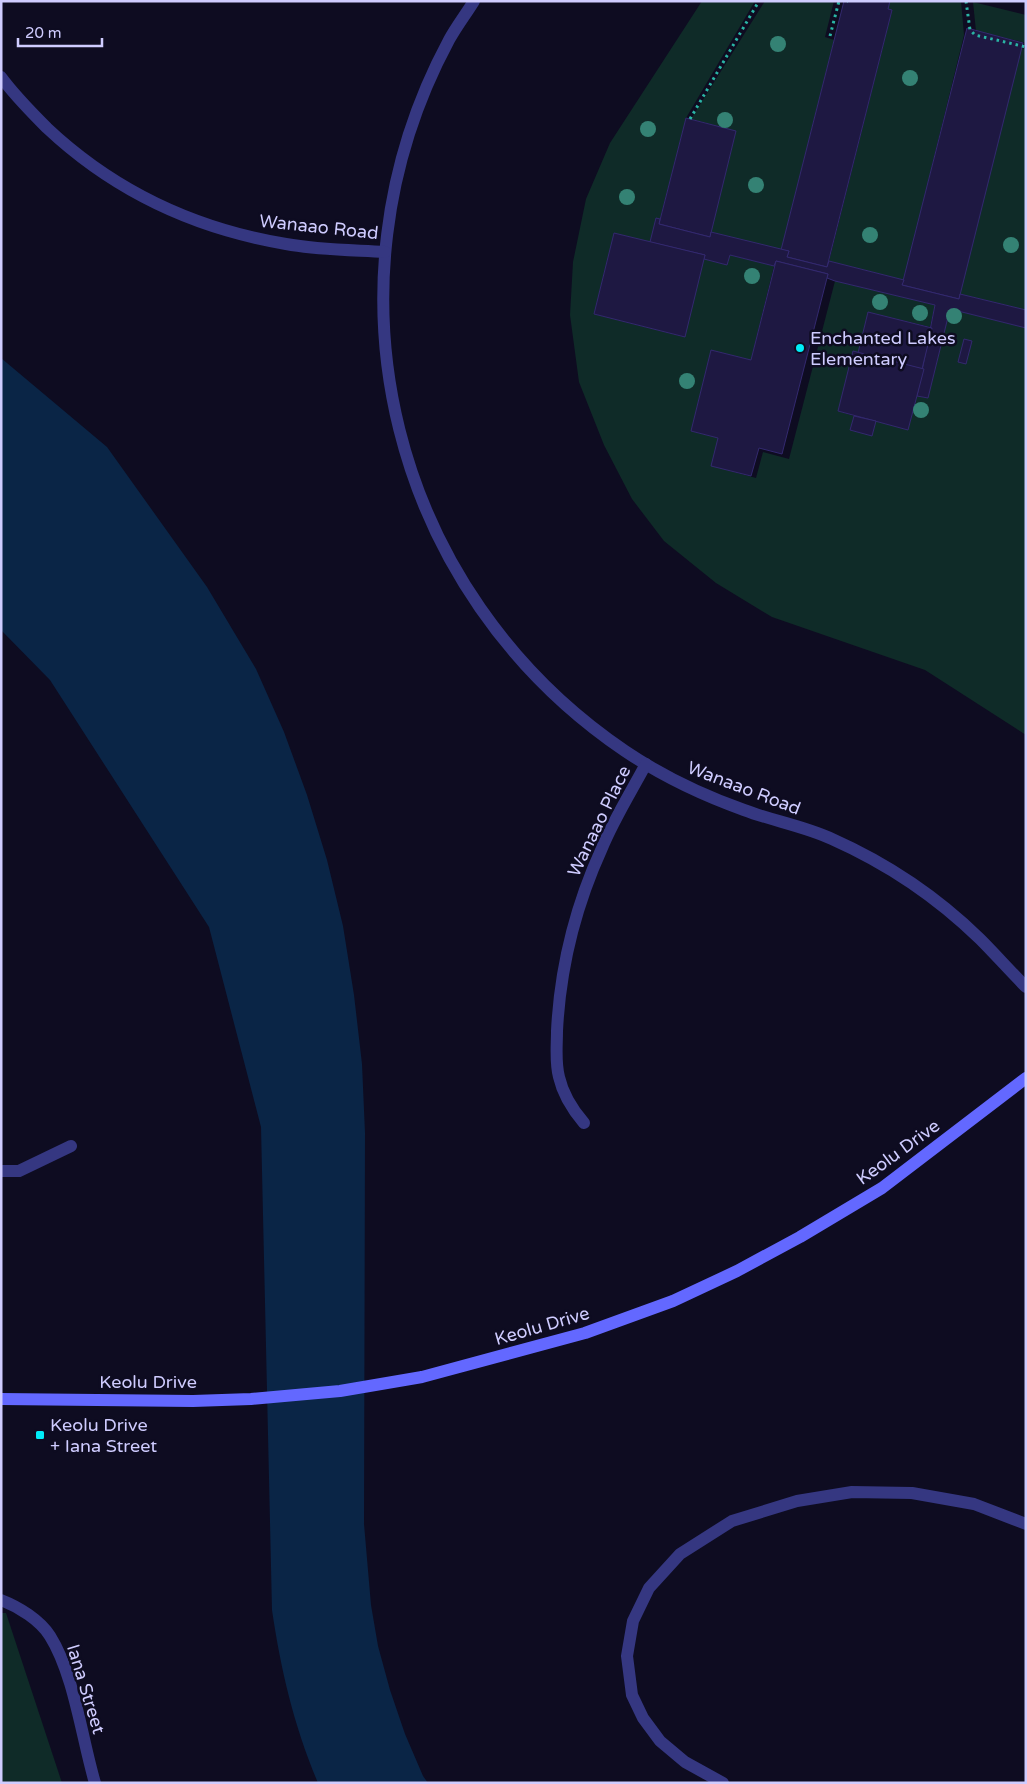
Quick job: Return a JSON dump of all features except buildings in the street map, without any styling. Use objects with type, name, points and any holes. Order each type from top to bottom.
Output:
[{"type":"main road","name":"Keolu Drive","points":[[1,1399],[251,1399],[340,1391],[422,1377],[585,1333],[673,1301],[737,1271],[800,1237],[882,1188],[1026,1078]]},
{"type":"street","name":"Wanaao Road","points":[[474,1],[450,37],[430,77],[413,119],[400,163],[391,207],[385,252],[383,297],[390,387],[418,491],[428,517],[448,556],[475,602],[496,632],[525,666],[556,697],[590,726],[646,764],[704,795],[745,811],[830,837],[869,857],[907,880],[944,908],[979,938],[1026,987]]},
{"type":"street","name":"Wanaao Road","points":[[1,77],[33,114],[63,143],[131,191],[169,210],[208,226],[248,237],[330,249],[385,252]]},
{"type":"street","name":"Wanaao Place","points":[[584,1123],[572,1109],[564,1093],[556,1059],[562,982],[578,911],[589,879],[602,846],[646,764]]},
{"type":"street","points":[[1,1171],[19,1171],[70,1146]]},
{"type":"street","points":[[723,1783],[685,1762],[660,1741],[643,1718],[632,1695],[627,1656],[634,1621],[649,1588],[680,1554],[732,1521],[797,1501],[852,1492],[912,1493],[974,1504],[1026,1524]]},
{"type":"street","name":"Iana Street","points":[[1,1600],[31,1616],[50,1634],[62,1658],[95,1783]]},
{"type":"path","points":[[690,119],[693,110],[759,1]]},
{"type":"path","points":[[830,36],[839,1]]},
{"type":"path","points":[[966,1],[970,30],[975,35],[1026,47]]},
{"type":"green space","points":[[702,1],[755,1],[686,118],[660,219],[656,219],[650,242],[614,233],[594,314],[684,337],[704,259],[727,265],[730,255],[774,266],[751,360],[711,350],[691,431],[718,438],[712,466],[756,478],[763,452],[789,459],[835,281],[935,305],[930,327],[868,312],[858,353],[853,352],[838,411],[854,416],[850,430],[872,435],[876,421],[908,430],[917,396],[928,398],[950,309],[1026,328],[1026,735],[925,670],[772,617],[716,583],[664,541],[632,499],[604,445],[579,382],[570,315],[573,262],[586,199],[610,143]]},
{"type":"green space","points":[[765,1],[834,1],[825,37],[834,40],[781,250],[711,232],[736,131],[691,119]]},
{"type":"green space","points":[[890,1],[961,1],[964,35],[904,280],[829,261],[892,10],[888,9]]},
{"type":"green space","points":[[973,2],[1026,15],[1026,43],[976,31]]},
{"type":"green space","points":[[1021,48],[1026,49],[1026,310],[960,294]]},
{"type":"green space","points":[[1,1613],[6,1613],[62,1783],[1,1783]]},
{"type":"water","points":[[1,358],[107,447],[207,587],[256,669],[284,732],[307,795],[327,860],[343,926],[362,1064],[365,1133],[364,1524],[371,1605],[378,1646],[390,1690],[405,1734],[423,1776],[428,1783],[318,1783],[295,1719],[284,1677],[272,1610],[261,1127],[209,927],[50,680],[1,630]]},
{"type":"place","name":"Enchanted Lakes Elementary","points":[[800,348]]},
{"type":"place","name":"Keolu Drive + Iana Street","points":[[40,1435]]}]
